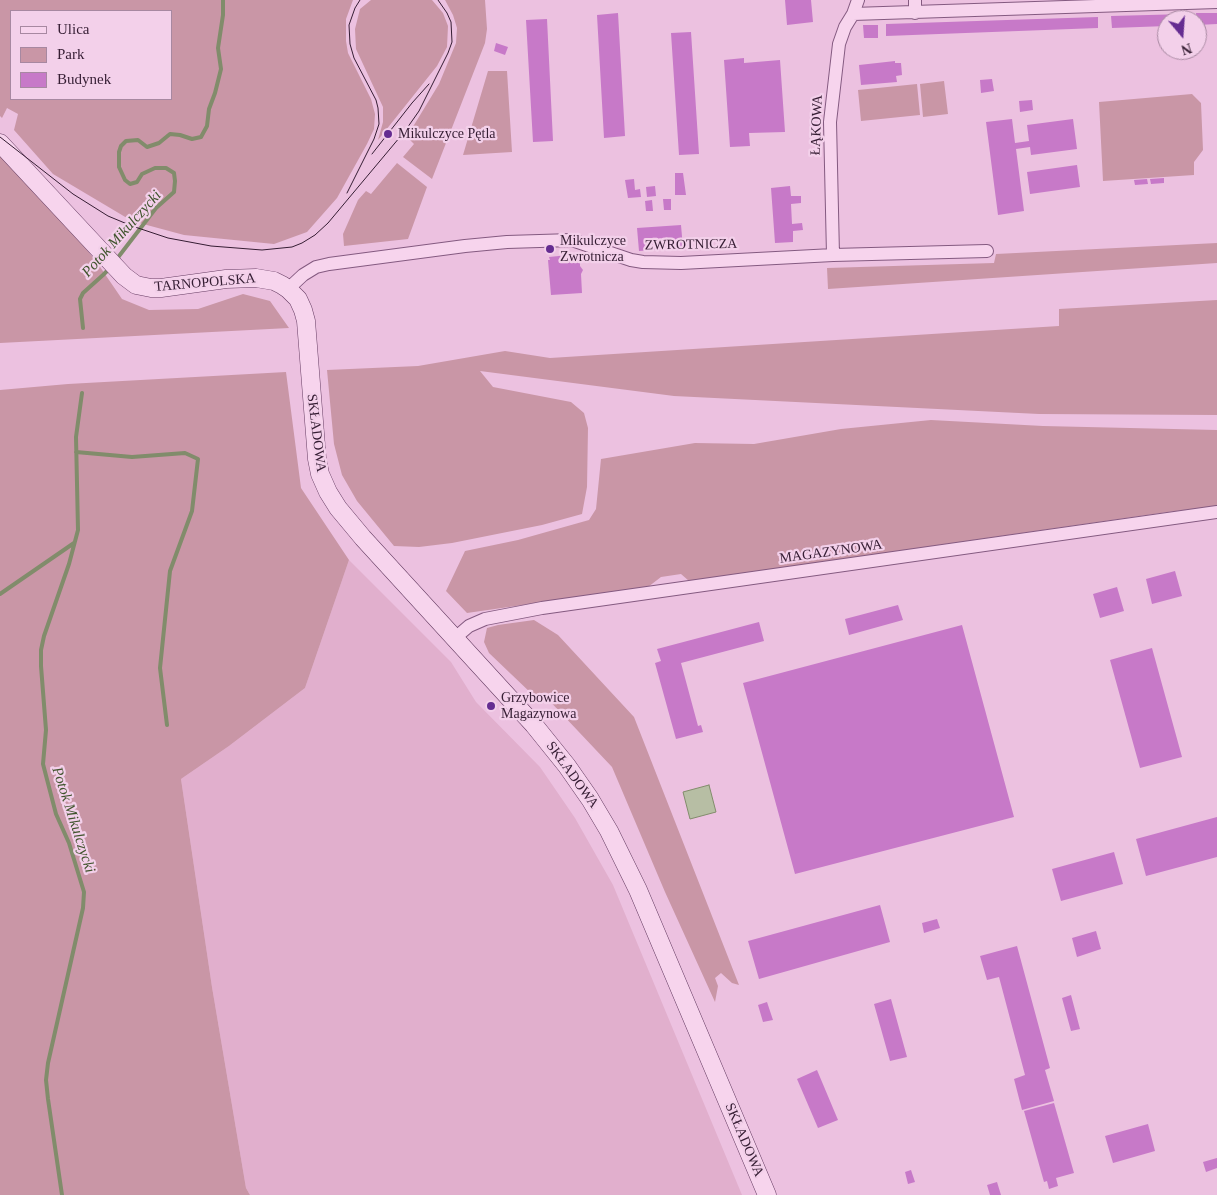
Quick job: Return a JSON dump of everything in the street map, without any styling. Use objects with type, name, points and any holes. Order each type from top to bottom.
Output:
[{"type":"main road","name":"TARNOPOLSKA","points":[[0,143],[124,276],[136,285],[151,288],[247,277],[274,282],[288,289]]},
{"type":"main road","name":"SKŁADOWA","points":[[288,289],[301,305],[305,316],[317,459],[328,492],[350,523],[546,739],[579,782],[602,817],[638,890],[767,1195]]},
{"type":"street","name":"ŁĄKOWA","points":[[833,255],[830,122],[839,44],[858,0]]},
{"type":"street","points":[[853,14],[915,6],[1217,2]]},
{"type":"street","name":"ZWROTNICZA","points":[[288,289],[303,275],[316,267],[329,264],[507,242],[572,240],[631,260],[643,262],[695,262],[833,255],[987,251]]},
{"type":"street","name":"MAGAZYNOWA","points":[[455,638],[469,626],[484,619],[542,608],[1217,512]]},
{"type":"shaded area","points":[[349,560],[451,662],[476,702],[540,767],[575,818],[613,885],[742,1195],[250,1195],[246,1188],[212,987],[181,779],[229,746],[305,688]]},
{"type":"shaded area","points":[[709,785],[716,812],[690,819],[683,792]]},
{"type":"green space","points":[[0,0],[353,0],[346,19],[348,53],[371,99],[375,114],[374,129],[337,198],[307,232],[274,244],[184,235],[132,221],[53,174],[14,130],[18,114],[7,108],[2,118],[0,116]]},
{"type":"green space","points":[[371,0],[432,0],[443,13],[448,26],[447,47],[437,66],[378,140],[383,122],[383,107],[356,49],[355,29],[360,9]]},
{"type":"green space","points":[[445,0],[485,0],[487,29],[485,43],[432,179],[403,157],[414,144],[410,140],[415,134],[411,130],[439,84],[456,43],[457,28]]},
{"type":"green space","points":[[488,71],[507,71],[512,152],[463,155]]},
{"type":"green space","points":[[944,81],[948,114],[923,117],[920,84]]},
{"type":"green space","points":[[917,84],[920,115],[861,121],[858,90]]},
{"type":"green space","points":[[1192,94],[1201,103],[1203,150],[1194,162],[1194,175],[1103,181],[1099,102]]},
{"type":"green space","points":[[0,154],[60,217],[96,261],[122,299],[149,310],[198,309],[243,294],[270,301],[289,328],[0,343]]},
{"type":"green space","points":[[397,163],[427,187],[408,239],[344,246],[343,234],[358,200],[366,191],[371,194]]},
{"type":"green space","points":[[1217,243],[1217,263],[828,289],[827,268],[994,263],[996,254]]},
{"type":"green space","points":[[1217,300],[1217,415],[1039,414],[674,396],[480,371],[493,387],[571,402],[584,413],[588,428],[587,487],[582,514],[542,525],[452,543],[419,547],[394,546],[357,501],[342,475],[334,444],[327,370],[418,366],[505,351],[550,358],[1059,326],[1059,309]]},
{"type":"green space","points":[[286,372],[301,488],[349,560],[305,688],[229,746],[181,779],[212,987],[246,1188],[250,1195],[0,1195],[0,390],[68,384]]},
{"type":"green space","points":[[931,420],[1043,426],[1217,430],[1217,506],[689,581],[681,574],[661,577],[648,587],[467,613],[446,591],[465,551],[518,540],[589,520],[596,509],[601,459],[695,443],[754,444],[841,429]]},
{"type":"green space","points":[[534,620],[558,635],[634,717],[739,985],[732,983],[721,973],[715,978],[718,986],[715,1002],[665,892],[612,767],[544,695],[533,695],[489,653],[484,642],[487,628]]},
{"type":"building","points":[[785,0],[811,0],[813,22],[787,25]]},
{"type":"building","points":[[618,13],[625,136],[604,138],[597,15]]},
{"type":"building","points":[[1207,13],[1217,13],[1217,24],[1207,24]]},
{"type":"building","points":[[1157,15],[1157,26],[1112,28],[1111,16]]},
{"type":"building","points":[[1098,17],[1098,28],[886,36],[886,24]]},
{"type":"building","points":[[547,19],[553,141],[533,142],[526,20]]},
{"type":"building","points":[[863,25],[878,25],[878,38],[864,38]]},
{"type":"building","points":[[691,32],[699,154],[679,155],[671,33]]},
{"type":"building","points":[[496,43],[508,47],[505,55],[494,51]]},
{"type":"building","points":[[744,58],[744,63],[780,60],[785,132],[749,133],[750,146],[730,147],[724,60]]},
{"type":"building","points":[[895,61],[895,63],[901,63],[902,75],[896,76],[897,82],[861,85],[859,65]]},
{"type":"building","points":[[992,79],[994,91],[981,93],[980,80]]},
{"type":"building","points":[[1032,100],[1033,110],[1020,112],[1019,101]]},
{"type":"building","points":[[1012,119],[1015,143],[1029,141],[1027,125],[1073,119],[1077,149],[1031,155],[1030,147],[1016,149],[1024,211],[998,215],[986,122]]},
{"type":"building","points":[[1077,165],[1080,187],[1030,194],[1027,172]]},
{"type":"building","points":[[675,173],[683,173],[686,195],[675,195]]},
{"type":"building","points":[[1164,178],[1164,183],[1151,184],[1150,179]]},
{"type":"building","points":[[634,179],[635,190],[640,189],[641,197],[628,198],[625,180]]},
{"type":"building","points":[[1147,179],[1148,184],[1135,185],[1134,180]]},
{"type":"building","points":[[655,186],[656,196],[647,197],[646,187]]},
{"type":"building","points":[[790,186],[791,196],[801,196],[801,203],[791,204],[792,224],[802,223],[803,230],[793,231],[793,242],[775,243],[771,188]]},
{"type":"building","points":[[663,199],[671,199],[671,210],[664,210]]},
{"type":"building","points":[[652,200],[653,211],[646,211],[645,201]]},
{"type":"building","points":[[681,225],[683,248],[639,251],[637,228]]},
{"type":"building","points":[[569,255],[569,259],[580,258],[580,266],[583,270],[581,274],[582,293],[551,295],[549,257]]},
{"type":"building","points":[[1175,571],[1182,596],[1152,604],[1146,579]]},
{"type":"building","points":[[1117,587],[1124,611],[1100,618],[1093,594]]},
{"type":"building","points":[[898,605],[903,620],[849,635],[845,619]]},
{"type":"building","points":[[759,622],[764,641],[681,663],[698,726],[701,725],[703,732],[676,739],[655,663],[661,661],[657,649]]},
{"type":"building","points":[[962,625],[1014,817],[795,874],[743,683]]},
{"type":"building","points":[[1152,648],[1182,757],[1140,768],[1110,660]]},
{"type":"building","points":[[1217,817],[1217,857],[1146,876],[1136,839]]},
{"type":"building","points":[[1114,852],[1123,884],[1061,901],[1052,869]]},
{"type":"building","points":[[880,905],[890,942],[759,979],[748,941]]},
{"type":"building","points":[[937,919],[940,928],[924,933],[922,923]]},
{"type":"building","points":[[1096,931],[1101,949],[1077,957],[1072,938]]},
{"type":"building","points":[[1017,946],[1050,1068],[1045,1070],[1054,1101],[1022,1110],[1014,1079],[1025,1075],[999,977],[987,980],[980,956]]},
{"type":"building","points":[[1071,995],[1080,1029],[1071,1031],[1062,998]]},
{"type":"building","points":[[891,999],[907,1057],[890,1061],[874,1004]]},
{"type":"building","points":[[767,1002],[773,1020],[763,1022],[758,1005]]},
{"type":"building","points":[[817,1070],[838,1120],[818,1128],[797,1079]]},
{"type":"building","points":[[1054,1103],[1074,1173],[1056,1178],[1058,1186],[1049,1189],[1047,1181],[1044,1182],[1024,1111]]},
{"type":"building","points":[[1148,1124],[1155,1151],[1113,1163],[1105,1136]]},
{"type":"building","points":[[1217,1158],[1217,1168],[1206,1172],[1203,1162]]},
{"type":"building","points":[[911,1170],[915,1182],[908,1184],[905,1172]]},
{"type":"building","points":[[997,1182],[1001,1195],[990,1195],[987,1185]]},
{"type":"waterway","name":"Potok Mikulczycki","points":[[116,260],[156,208],[174,192],[175,181],[174,173],[166,168],[155,168],[142,174],[137,182],[130,184],[125,180],[119,167],[121,146],[126,141],[138,140],[147,147],[159,143],[170,134],[192,139],[201,137],[207,126],[209,109],[221,69],[218,48],[223,15],[223,0]]},
{"type":"waterway","name":"Potok Mikulczycki","points":[[83,328],[80,299],[83,293],[110,268]]},
{"type":"waterway","name":"Potok Mikulczycki","points":[[62,1195],[46,1080],[48,1063],[83,908],[84,892],[69,843],[56,814],[43,764],[46,730],[41,650],[78,530],[76,437],[82,393]]},
{"type":"waterway","points":[[76,452],[132,457],[185,453],[198,459],[192,511],[170,571],[160,668],[167,725]]},
{"type":"waterway","points":[[0,594],[74,543]]},
{"type":"tram line","points":[[347,193],[374,139],[379,124],[376,100],[354,58],[350,44],[349,25],[360,0]]},
{"type":"tram line","points":[[0,137],[73,194],[108,216],[132,226],[168,238],[211,246],[262,250],[292,247],[315,235],[328,223],[405,131],[419,111],[452,42],[451,22],[438,0]]},
{"type":"tram line","points":[[372,154],[429,84]]},
{"type":"place","name":"Mikulczyce Pętla","points":[[388,134]]},
{"type":"place","name":"Mikulczyce Zwrotnicza","points":[[550,249]]},
{"type":"place","name":"Grzybowice Magazynowa","points":[[491,706]]}]
